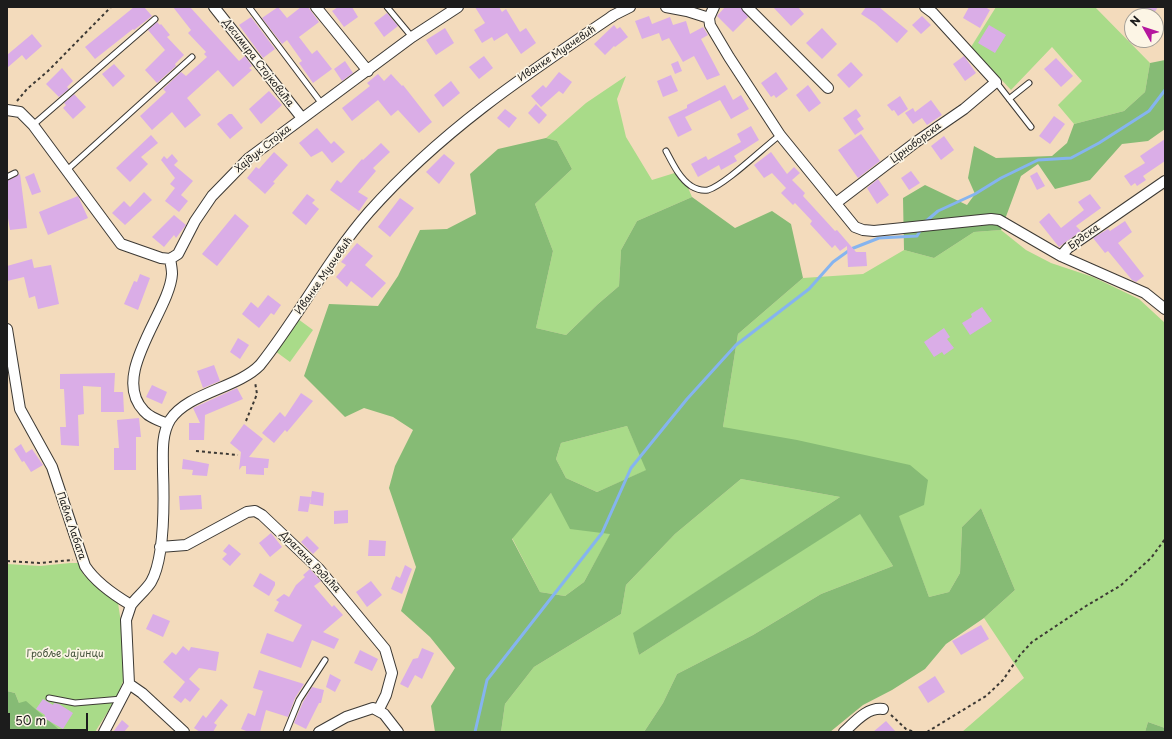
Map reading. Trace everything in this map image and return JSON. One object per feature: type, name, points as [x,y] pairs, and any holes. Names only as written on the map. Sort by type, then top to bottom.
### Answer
[{"type":"street","name":"Десимира Стојковића","points":[[214,7],[302,118]]},
{"type":"street","points":[[316,7],[368,71]]},
{"type":"street","name":"Хајдук Стојка","points":[[170,259],[178,254],[195,221],[212,196],[249,158],[412,37],[458,7]]},
{"type":"street","name":"Иванке Муачевић","points":[[131,605],[153,578],[156,570],[160,547],[164,501],[163,446],[168,424],[176,413],[187,405],[251,374],[260,366],[337,255],[368,214],[422,158],[483,106],[515,82],[614,15],[630,7]]},
{"type":"street","points":[[666,7],[687,11],[709,18]]},
{"type":"street","points":[[714,7],[709,18],[710,25],[729,57],[780,135],[850,222],[859,230],[893,230],[991,219],[1000,220],[1061,256]]},
{"type":"street","points":[[747,7],[828,88]]},
{"type":"street","points":[[925,7],[933,13],[996,82]]},
{"type":"street","name":"Црноборска","points":[[836,203],[922,138],[964,109],[996,82]]},
{"type":"street","points":[[10,110],[24,114],[33,124],[121,244],[161,258],[170,259],[172,275],[137,361],[135,387],[135,394],[144,411],[168,424]]},
{"type":"street","name":"Брдска","points":[[1165,180],[1068,248],[1061,256],[1145,293],[1165,309]]},
{"type":"street","name":"Павла Лабата","points":[[7,329],[17,400],[25,420],[52,467],[82,558],[90,574],[101,584],[131,605]]},
{"type":"street","name":"Драгана Родића","points":[[160,547],[186,545],[247,512],[255,511],[262,515],[319,569],[385,649],[392,673],[386,695],[379,709]]},
{"type":"street","points":[[104,732],[129,684],[126,620],[131,605]]},
{"type":"street","points":[[129,684],[142,693],[184,732]]},
{"type":"street","points":[[319,732],[346,717],[362,710],[373,708],[379,709],[398,732]]},
{"type":"street","points":[[844,732],[862,715],[872,709],[883,709]]},
{"type":"lane","points":[[249,7],[322,104]]},
{"type":"lane","points":[[387,7],[412,37]]},
{"type":"lane","points":[[33,124],[155,19]]},
{"type":"lane","points":[[67,170],[192,57]]},
{"type":"lane","points":[[996,82],[1031,127]]},
{"type":"lane","points":[[1010,99],[1029,83]]},
{"type":"lane","points":[[666,151],[684,181],[690,186],[702,191],[708,190],[721,182],[780,135]]},
{"type":"lane","points":[[7,177],[15,173]]},
{"type":"lane","points":[[286,732],[299,700],[325,660]]},
{"type":"lane","points":[[49,698],[75,703],[122,699]]},
{"type":"path","points":[[10,110],[26,89],[48,72],[111,7]]},
{"type":"path","points":[[246,421],[257,394],[257,385],[254,380],[257,377]]},
{"type":"path","points":[[196,450],[238,455]]},
{"type":"path","points":[[927,732],[986,696],[1003,680],[1020,655],[1032,642],[1086,606],[1120,586],[1151,558],[1165,539]]},
{"type":"path","points":[[7,561],[39,563],[67,561],[82,558]]},
{"type":"path","points":[[883,709],[889,712],[906,729],[914,732]]},
{"type":"green space","points":[[996,7],[1095,7],[1124,37],[1124,48],[1135,48],[1150,63],[1145,92],[1124,111],[1074,124],[1058,105],[1082,81],[1052,47],[1011,90],[971,47]]},
{"type":"green space","points":[[1165,60],[1165,129],[1148,141],[1122,144],[1090,180],[1055,189],[1038,164],[1021,176],[1001,230],[974,232],[934,258],[904,250],[903,198],[925,185],[967,205],[975,194],[968,178],[974,146],[996,158],[1052,156],[1067,143],[1074,124],[1124,111],[1145,92],[1150,63]]},
{"type":"green space","points":[[626,76],[617,99],[626,137],[652,180],[681,171],[692,197],[637,221],[621,250],[619,286],[566,335],[536,328],[553,251],[535,204],[572,169],[557,141],[546,138],[586,103]]},
{"type":"green space","points":[[546,138],[557,141],[572,169],[535,204],[553,251],[536,328],[566,335],[619,286],[621,250],[637,221],[692,197],[735,228],[772,211],[791,224],[803,278],[738,334],[723,427],[797,440],[910,465],[928,480],[924,505],[899,516],[929,597],[949,592],[960,573],[962,527],[981,508],[1015,590],[984,618],[946,644],[925,669],[892,690],[863,705],[830,732],[644,732],[663,703],[677,674],[753,635],[821,594],[893,566],[860,514],[639,655],[633,633],[840,497],[741,479],[675,534],[626,585],[621,614],[534,667],[505,704],[501,732],[435,732],[431,706],[455,668],[430,637],[401,611],[416,567],[389,488],[395,466],[413,430],[393,417],[364,408],[345,417],[304,376],[329,304],[378,306],[398,276],[420,230],[447,229],[476,214],[470,174],[498,149]],"holes":[[[627,426],[646,470],[597,492],[566,478],[556,459],[561,443]],[[551,493],[570,529],[610,534],[584,582],[565,596],[540,592],[512,539]]]},
{"type":"green space","points":[[1001,230],[1026,250],[1051,263],[1093,277],[1139,299],[1165,323],[1165,728],[1148,722],[1145,732],[962,732],[1024,678],[984,618],[1015,590],[981,508],[962,527],[960,573],[949,592],[929,597],[898,515],[723,427],[738,334],[803,278],[863,274],[904,250],[934,258],[974,232]]},
{"type":"green space","points":[[298,319],[313,330],[290,362],[275,351]]},
{"type":"green space","points":[[627,426],[647,470],[597,492],[566,478],[556,459],[561,443]]},
{"type":"green space","points":[[741,479],[840,497],[634,633],[639,655],[860,513],[893,566],[821,594],[753,635],[677,674],[663,703],[644,732],[501,732],[505,704],[534,667],[621,614],[626,585],[675,534]]},
{"type":"green space","points":[[551,493],[611,533],[584,582],[565,596],[540,592],[512,538]]},
{"type":"green space","name":"Гробље Јајинци","points":[[81,563],[83,574],[118,603],[122,629],[124,679],[116,699],[95,732],[62,732],[19,703],[15,693],[7,691],[7,564],[40,566]]},
{"type":"green space","points":[[7,691],[15,693],[19,703],[26,701],[62,732],[7,732]]},
{"type":"green space","points":[[1148,722],[1165,728],[1165,732],[1145,732]]},
{"type":"building","points":[[134,7],[144,7],[152,16],[95,59],[85,47]]},
{"type":"building","points":[[173,7],[190,7],[239,61],[245,56],[252,66],[249,68],[252,70],[233,87],[218,70],[187,98],[201,115],[185,128],[172,112],[152,130],[140,116],[166,92],[163,89],[181,72],[186,76],[207,57],[204,54],[206,52],[188,33],[191,30]]},
{"type":"building","points":[[278,7],[287,18],[301,7],[308,7],[319,22],[299,37],[312,54],[317,50],[332,69],[313,83],[299,63],[302,61],[287,40],[282,44],[262,18]]},
{"type":"building","points":[[338,7],[352,7],[358,17],[344,27],[332,11]]},
{"type":"building","points":[[475,7],[499,7],[502,12],[506,9],[520,32],[526,28],[536,43],[521,54],[507,33],[494,41],[492,37],[482,43],[474,30],[485,23]]},
{"type":"building","points":[[725,7],[741,7],[748,17],[733,32],[717,16]]},
{"type":"building","points":[[773,7],[798,7],[804,14],[791,26]]},
{"type":"building","points":[[866,7],[879,7],[908,31],[897,43],[875,23],[861,14]]},
{"type":"building","points":[[969,7],[985,7],[990,10],[980,28],[963,18]]},
{"type":"building","points":[[1141,7],[1158,7],[1157,8],[1140,8]]},
{"type":"building","points":[[387,13],[398,26],[384,37],[374,23]]},
{"type":"building","points":[[649,16],[652,24],[670,17],[673,25],[686,21],[690,34],[703,27],[708,35],[701,39],[720,75],[707,80],[694,56],[683,62],[669,38],[662,41],[659,33],[642,39],[635,21]]},
{"type":"building","points":[[922,16],[931,25],[921,34],[912,25]]},
{"type":"building","points":[[251,17],[275,49],[263,58],[239,25]]},
{"type":"building","points":[[157,22],[160,25],[161,24],[170,35],[167,37],[184,55],[175,64],[176,66],[157,83],[145,70],[165,50],[148,30]]},
{"type":"building","points":[[614,25],[617,29],[620,27],[628,37],[615,47],[614,46],[605,55],[594,44]]},
{"type":"building","points":[[989,25],[1006,35],[995,53],[978,43]]},
{"type":"building","points":[[445,28],[454,43],[436,55],[426,40]]},
{"type":"building","points":[[822,28],[837,44],[822,59],[806,43]]},
{"type":"building","points":[[32,34],[42,46],[26,60],[22,55],[7,68],[7,55]]},
{"type":"building","points":[[484,56],[493,68],[479,79],[469,67]]},
{"type":"building","points":[[964,56],[976,73],[965,81],[953,64]]},
{"type":"building","points":[[1056,58],[1073,76],[1061,87],[1044,69]]},
{"type":"building","points":[[345,61],[353,73],[342,81],[334,69]]},
{"type":"building","points":[[678,61],[682,71],[675,74],[671,64]]},
{"type":"building","points":[[851,62],[863,75],[849,88],[837,75]]},
{"type":"building","points":[[114,64],[125,76],[113,87],[102,74]]},
{"type":"building","points":[[62,68],[73,81],[67,87],[69,89],[59,97],[46,84]]},
{"type":"building","points":[[559,72],[572,82],[563,94],[559,91],[541,107],[531,96],[543,85],[546,88]]},
{"type":"building","points":[[776,72],[788,89],[776,98],[774,95],[771,97],[761,83]]},
{"type":"building","points":[[378,74],[384,81],[391,74],[402,86],[403,85],[432,122],[419,133],[398,110],[391,116],[378,100],[352,121],[342,108],[370,86],[367,83]]},
{"type":"building","points":[[671,75],[678,91],[663,97],[657,81]]},
{"type":"building","points":[[451,81],[460,93],[443,107],[434,95]]},
{"type":"building","points":[[725,85],[733,100],[741,95],[749,109],[731,119],[720,100],[685,117],[692,130],[678,137],[668,117],[687,108],[687,105]]},
{"type":"building","points":[[808,85],[821,103],[809,112],[796,95]]},
{"type":"building","points":[[269,91],[282,105],[261,124],[249,109]]},
{"type":"building","points":[[74,94],[86,107],[73,119],[63,108],[66,105],[64,103]]},
{"type":"building","points":[[900,96],[908,109],[898,116],[894,110],[892,111],[887,105]]},
{"type":"building","points":[[931,100],[942,115],[927,125],[922,118],[913,124],[905,113],[913,108],[915,112]]},
{"type":"building","points":[[536,104],[547,115],[539,124],[528,113]]},
{"type":"building","points":[[505,109],[517,118],[509,128],[497,118]]},
{"type":"building","points":[[856,109],[861,116],[857,119],[864,129],[855,135],[843,118]]},
{"type":"building","points":[[229,114],[232,114],[243,128],[230,139],[217,124]]},
{"type":"building","points":[[1054,116],[1065,124],[1050,144],[1039,136]]},
{"type":"building","points":[[751,126],[759,140],[734,156],[737,161],[721,170],[719,165],[698,177],[691,164],[706,156],[708,160],[741,142],[737,134]]},
{"type":"building","points":[[317,128],[331,144],[334,141],[345,152],[332,163],[322,151],[311,157],[299,143]]},
{"type":"building","points":[[861,134],[880,161],[858,178],[838,150]]},
{"type":"building","points":[[151,135],[158,143],[141,157],[148,164],[130,182],[116,168]]},
{"type":"building","points":[[944,136],[954,150],[941,160],[931,146]]},
{"type":"building","points":[[1165,139],[1165,161],[1143,176],[1146,180],[1137,186],[1135,183],[1131,186],[1124,176],[1145,163],[1140,156]]},
{"type":"building","points":[[381,143],[390,152],[373,168],[376,171],[358,192],[368,198],[359,211],[330,190],[337,180],[341,183],[362,159],[363,160]]},
{"type":"building","points":[[274,152],[288,165],[265,194],[247,178],[256,167],[259,169]]},
{"type":"building","points":[[771,152],[787,174],[794,167],[800,173],[792,180],[805,193],[803,196],[835,231],[837,230],[856,252],[866,252],[867,266],[848,267],[847,246],[840,251],[835,245],[832,248],[810,224],[812,221],[795,203],[793,205],[781,193],[786,188],[772,173],[764,178],[754,165]]},
{"type":"building","points":[[172,154],[178,161],[174,165],[193,181],[181,195],[188,201],[179,212],[165,201],[175,188],[170,184],[175,178],[161,160],[164,156],[167,159]]},
{"type":"building","points":[[444,154],[455,163],[439,184],[426,172]]},
{"type":"building","points":[[911,171],[920,183],[909,190],[901,178]]},
{"type":"building","points":[[1037,172],[1045,186],[1037,190],[1030,176]]},
{"type":"building","points":[[34,173],[41,192],[32,195],[25,177]]},
{"type":"building","points":[[20,174],[27,228],[10,230],[7,212],[7,181]]},
{"type":"building","points":[[878,179],[889,195],[877,204],[867,188]]},
{"type":"building","points":[[144,192],[152,200],[125,225],[112,213],[124,201],[130,207]]},
{"type":"building","points":[[307,194],[315,200],[312,203],[319,209],[306,225],[292,213]]},
{"type":"building","points":[[1090,194],[1101,208],[1076,226],[1081,231],[1059,247],[1039,222],[1049,213],[1061,228],[1084,210],[1078,202]]},
{"type":"building","points":[[78,196],[88,218],[48,235],[39,212]]},
{"type":"building","points":[[400,198],[414,208],[390,237],[378,227]]},
{"type":"building","points":[[235,214],[249,226],[217,266],[202,254]]},
{"type":"building","points":[[174,215],[186,225],[176,238],[174,235],[164,247],[152,237]]},
{"type":"building","points":[[1125,221],[1132,232],[1118,243],[1144,276],[1136,282],[1132,280],[1108,251],[1105,253],[1093,238],[1108,229],[1110,231]]},
{"type":"building","points":[[357,243],[373,256],[365,265],[386,283],[372,298],[351,281],[347,287],[336,277],[346,265],[341,262]]},
{"type":"building","points":[[32,259],[34,268],[51,265],[59,304],[38,309],[35,296],[29,298],[24,277],[7,281],[7,266]]},
{"type":"building","points":[[140,274],[150,278],[138,310],[124,304],[134,281],[137,282]]},
{"type":"building","points":[[268,295],[281,305],[274,315],[271,313],[259,328],[242,314],[251,302],[258,308]]},
{"type":"building","points":[[982,307],[992,321],[970,335],[962,323],[972,317],[971,314]]},
{"type":"building","points":[[944,328],[950,337],[947,339],[954,348],[944,355],[942,352],[934,357],[924,342]]},
{"type":"building","points":[[238,338],[249,345],[240,359],[230,352]]},
{"type":"building","points":[[214,365],[220,381],[203,388],[197,371]]},
{"type":"building","points":[[115,373],[114,392],[123,392],[124,412],[101,412],[101,387],[83,386],[84,414],[78,415],[79,446],[61,445],[60,427],[66,427],[64,389],[60,389],[60,374]]},
{"type":"building","points":[[152,385],[167,392],[162,404],[146,397]]},
{"type":"building","points":[[237,388],[243,399],[205,415],[204,440],[189,440],[189,423],[200,423],[193,408]]},
{"type":"building","points":[[301,393],[313,401],[287,432],[285,430],[274,443],[262,433],[280,412],[285,417]]},
{"type":"building","points":[[139,418],[141,437],[136,437],[136,470],[114,470],[114,448],[119,448],[117,420]]},
{"type":"building","points":[[244,424],[263,439],[249,457],[269,459],[268,468],[264,468],[264,475],[246,474],[246,466],[242,466],[239,470],[241,452],[230,443]]},
{"type":"building","points":[[21,444],[26,453],[32,449],[43,465],[31,472],[24,461],[22,462],[14,449]]},
{"type":"building","points":[[183,459],[209,464],[207,476],[192,475],[193,470],[182,469]]},
{"type":"building","points":[[312,491],[324,493],[323,506],[310,504]]},
{"type":"building","points":[[201,495],[202,509],[180,510],[179,496]]},
{"type":"building","points":[[300,496],[311,497],[308,512],[298,511]]},
{"type":"building","points":[[348,510],[348,523],[334,524],[334,511]]},
{"type":"building","points":[[271,533],[282,547],[270,557],[259,543]]},
{"type":"building","points":[[307,536],[319,548],[313,554],[301,542]]},
{"type":"building","points":[[369,540],[386,541],[385,556],[368,556]]},
{"type":"building","points":[[229,544],[241,554],[230,566],[222,559],[227,554],[223,551]]},
{"type":"building","points":[[405,565],[412,569],[402,594],[391,589],[396,576],[400,578]]},
{"type":"building","points":[[310,569],[321,581],[314,586],[332,607],[334,605],[343,615],[323,632],[339,639],[334,649],[312,640],[301,668],[260,653],[267,633],[293,642],[302,625],[274,611],[279,602],[276,600],[284,594],[289,597],[296,585],[305,577],[303,575]]},
{"type":"building","points":[[260,573],[275,582],[269,596],[253,586]]},
{"type":"building","points":[[371,581],[382,595],[367,607],[356,592]]},
{"type":"building","points":[[153,614],[170,621],[163,637],[146,629]]},
{"type":"building","points":[[981,625],[989,639],[961,655],[952,641]]},
{"type":"building","points":[[183,646],[189,651],[191,647],[219,652],[216,671],[199,668],[189,679],[200,689],[190,702],[185,698],[181,703],[173,697],[185,682],[163,662],[172,652],[176,655]]},
{"type":"building","points":[[422,648],[434,653],[422,679],[415,675],[408,688],[400,684],[413,659],[418,658]]},
{"type":"building","points":[[360,650],[378,659],[372,671],[354,663]]},
{"type":"building","points":[[259,670],[304,684],[295,698],[288,717],[266,710],[260,732],[249,732],[241,729],[248,713],[255,716],[263,691],[253,688]]},
{"type":"building","points":[[330,674],[341,680],[335,692],[326,687]]},
{"type":"building","points":[[935,676],[945,692],[928,703],[918,687]]},
{"type":"building","points":[[312,687],[324,690],[321,703],[319,703],[306,729],[294,723],[303,702]]},
{"type":"building","points":[[43,699],[53,705],[54,703],[59,704],[73,713],[63,729],[44,718],[45,715],[36,709]]},
{"type":"building","points":[[221,699],[228,705],[214,723],[217,725],[213,732],[200,732],[194,728],[203,715],[206,718]]},
{"type":"building","points":[[122,720],[129,726],[124,732],[113,732]]},
{"type":"building","points":[[886,721],[896,732],[873,732]]},
{"type":"waterway","points":[[925,222],[938,211],[975,194],[1001,178],[1038,160],[1071,158],[1099,143],[1149,111],[1165,90]]},
{"type":"waterway","points":[[475,732],[487,680],[602,533],[631,468],[687,399],[736,345],[809,289],[833,262],[851,249],[879,238],[917,236],[920,231]]}]
